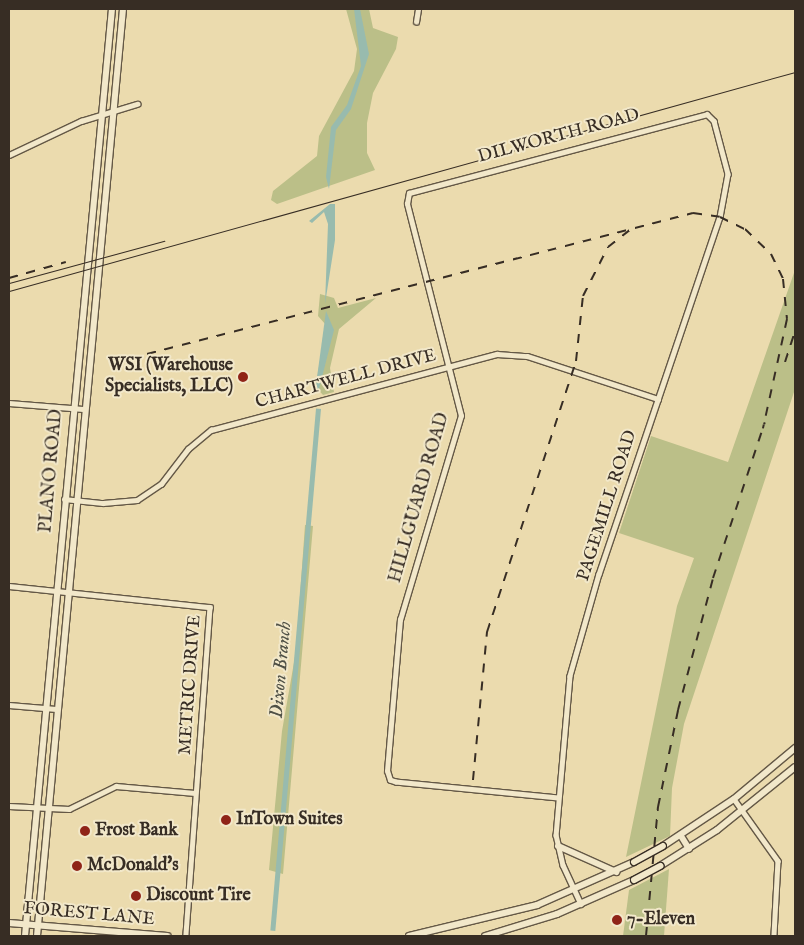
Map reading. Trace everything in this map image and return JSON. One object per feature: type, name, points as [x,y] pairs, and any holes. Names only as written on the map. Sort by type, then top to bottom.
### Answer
[{"type":"main road","name":"PLANO ROAD","points":[[25,936],[72,408],[112,9]]},
{"type":"main road","name":"PLANO ROAD","points":[[37,936],[66,592],[123,9]]},
{"type":"main road","points":[[409,936],[450,929],[574,892],[616,872],[681,836],[734,799],[795,748]]},
{"type":"main road","points":[[485,936],[581,904],[660,866],[689,849],[743,810],[795,767]]},
{"type":"main road","points":[[681,836],[689,849]]},
{"type":"main road","points":[[558,846],[616,872]]},
{"type":"main road","name":"FOREST LANE","points":[[9,923],[167,936]]},
{"type":"main road","points":[[441,936],[450,929]]},
{"type":"street","points":[[416,22],[418,9]]},
{"type":"street","points":[[9,155],[102,115],[136,104]]},
{"type":"street","name":"DILWORTH ROAD","points":[[409,193],[700,113],[714,121]]},
{"type":"street","name":"PAGEMILL ROAD","points":[[581,904],[574,892],[558,846],[558,798],[573,661],[728,185],[714,121]]},
{"type":"street","name":"HILLGUARD ROAD","points":[[409,193],[406,204],[462,416],[400,620],[387,771],[390,780],[396,782],[558,798]]},
{"type":"street","name":"CHARTWELL DRIVE","points":[[64,499],[137,500],[161,484],[188,449],[211,430],[497,354],[527,356],[658,399]]},
{"type":"street","points":[[9,403],[83,409]]},
{"type":"street","name":"METRIC DRIVE","points":[[9,586],[210,607],[186,936]]},
{"type":"street","points":[[9,705],[56,710]]},
{"type":"street","points":[[9,806],[49,810],[77,806],[116,786],[195,793]]},
{"type":"street","points":[[734,799],[778,861],[774,936]]},
{"type":"green space","points":[[346,9],[369,9],[373,28],[398,37],[396,49],[373,93],[367,123],[367,153],[375,170],[277,204],[271,200],[273,191],[317,156],[319,136],[354,71],[357,49]]},
{"type":"green space","points":[[795,270],[795,389],[684,724],[672,788],[670,836],[626,857],[677,606],[694,558],[619,533],[651,436],[728,462]]},
{"type":"green space","points":[[320,294],[334,298],[338,308],[376,298],[339,329],[330,368],[334,392],[323,395],[312,383],[317,379],[326,325],[318,316]]},
{"type":"green space","points":[[305,525],[313,526],[283,874],[269,870],[282,731],[296,651]]},
{"type":"green space","points":[[669,869],[664,936],[623,936],[629,890]]},
{"type":"shaded area","points":[[354,9],[360,9],[369,54],[351,109],[336,130],[329,189],[326,177],[331,127],[347,105],[361,66]]},
{"type":"shaded area","points":[[330,204],[335,204],[335,240],[325,304],[328,224],[324,212],[312,223],[309,221]]},
{"type":"shaded area","points":[[326,311],[334,330],[318,393],[315,392]]},
{"type":"shaded area","points":[[316,409],[321,409],[275,931],[270,931]]},
{"type":"tram line","points":[[9,291],[795,72]]},
{"type":"tram line","points":[[9,283],[164,241]]},
{"type":"railway","points":[[112,363],[693,213],[720,217],[745,229],[771,254],[783,279],[787,319],[763,428]]},
{"type":"railway","points":[[473,780],[487,632],[576,361],[583,296],[608,247],[631,229]]},
{"type":"railway","points":[[9,278],[66,262]]},
{"type":"railway","points":[[785,362],[795,331]]},
{"type":"railway","points":[[646,936],[658,807],[678,710],[713,578],[765,422]]},
{"type":"place","name":"WSI (Warehouse Specialists, LLC)","points":[[243,377]]},
{"type":"place","name":"InTown Suites","points":[[226,820]]},
{"type":"place","name":"Frost Bank","points":[[85,831]]},
{"type":"place","name":"McDonald's","points":[[77,866]]},
{"type":"place","name":"Discount Tire","points":[[136,896]]},
{"type":"place","name":"7-Eleven","points":[[617,920]]},
{"type":"water label","name":"Dixon Branch","points":[[282,670]]}]
